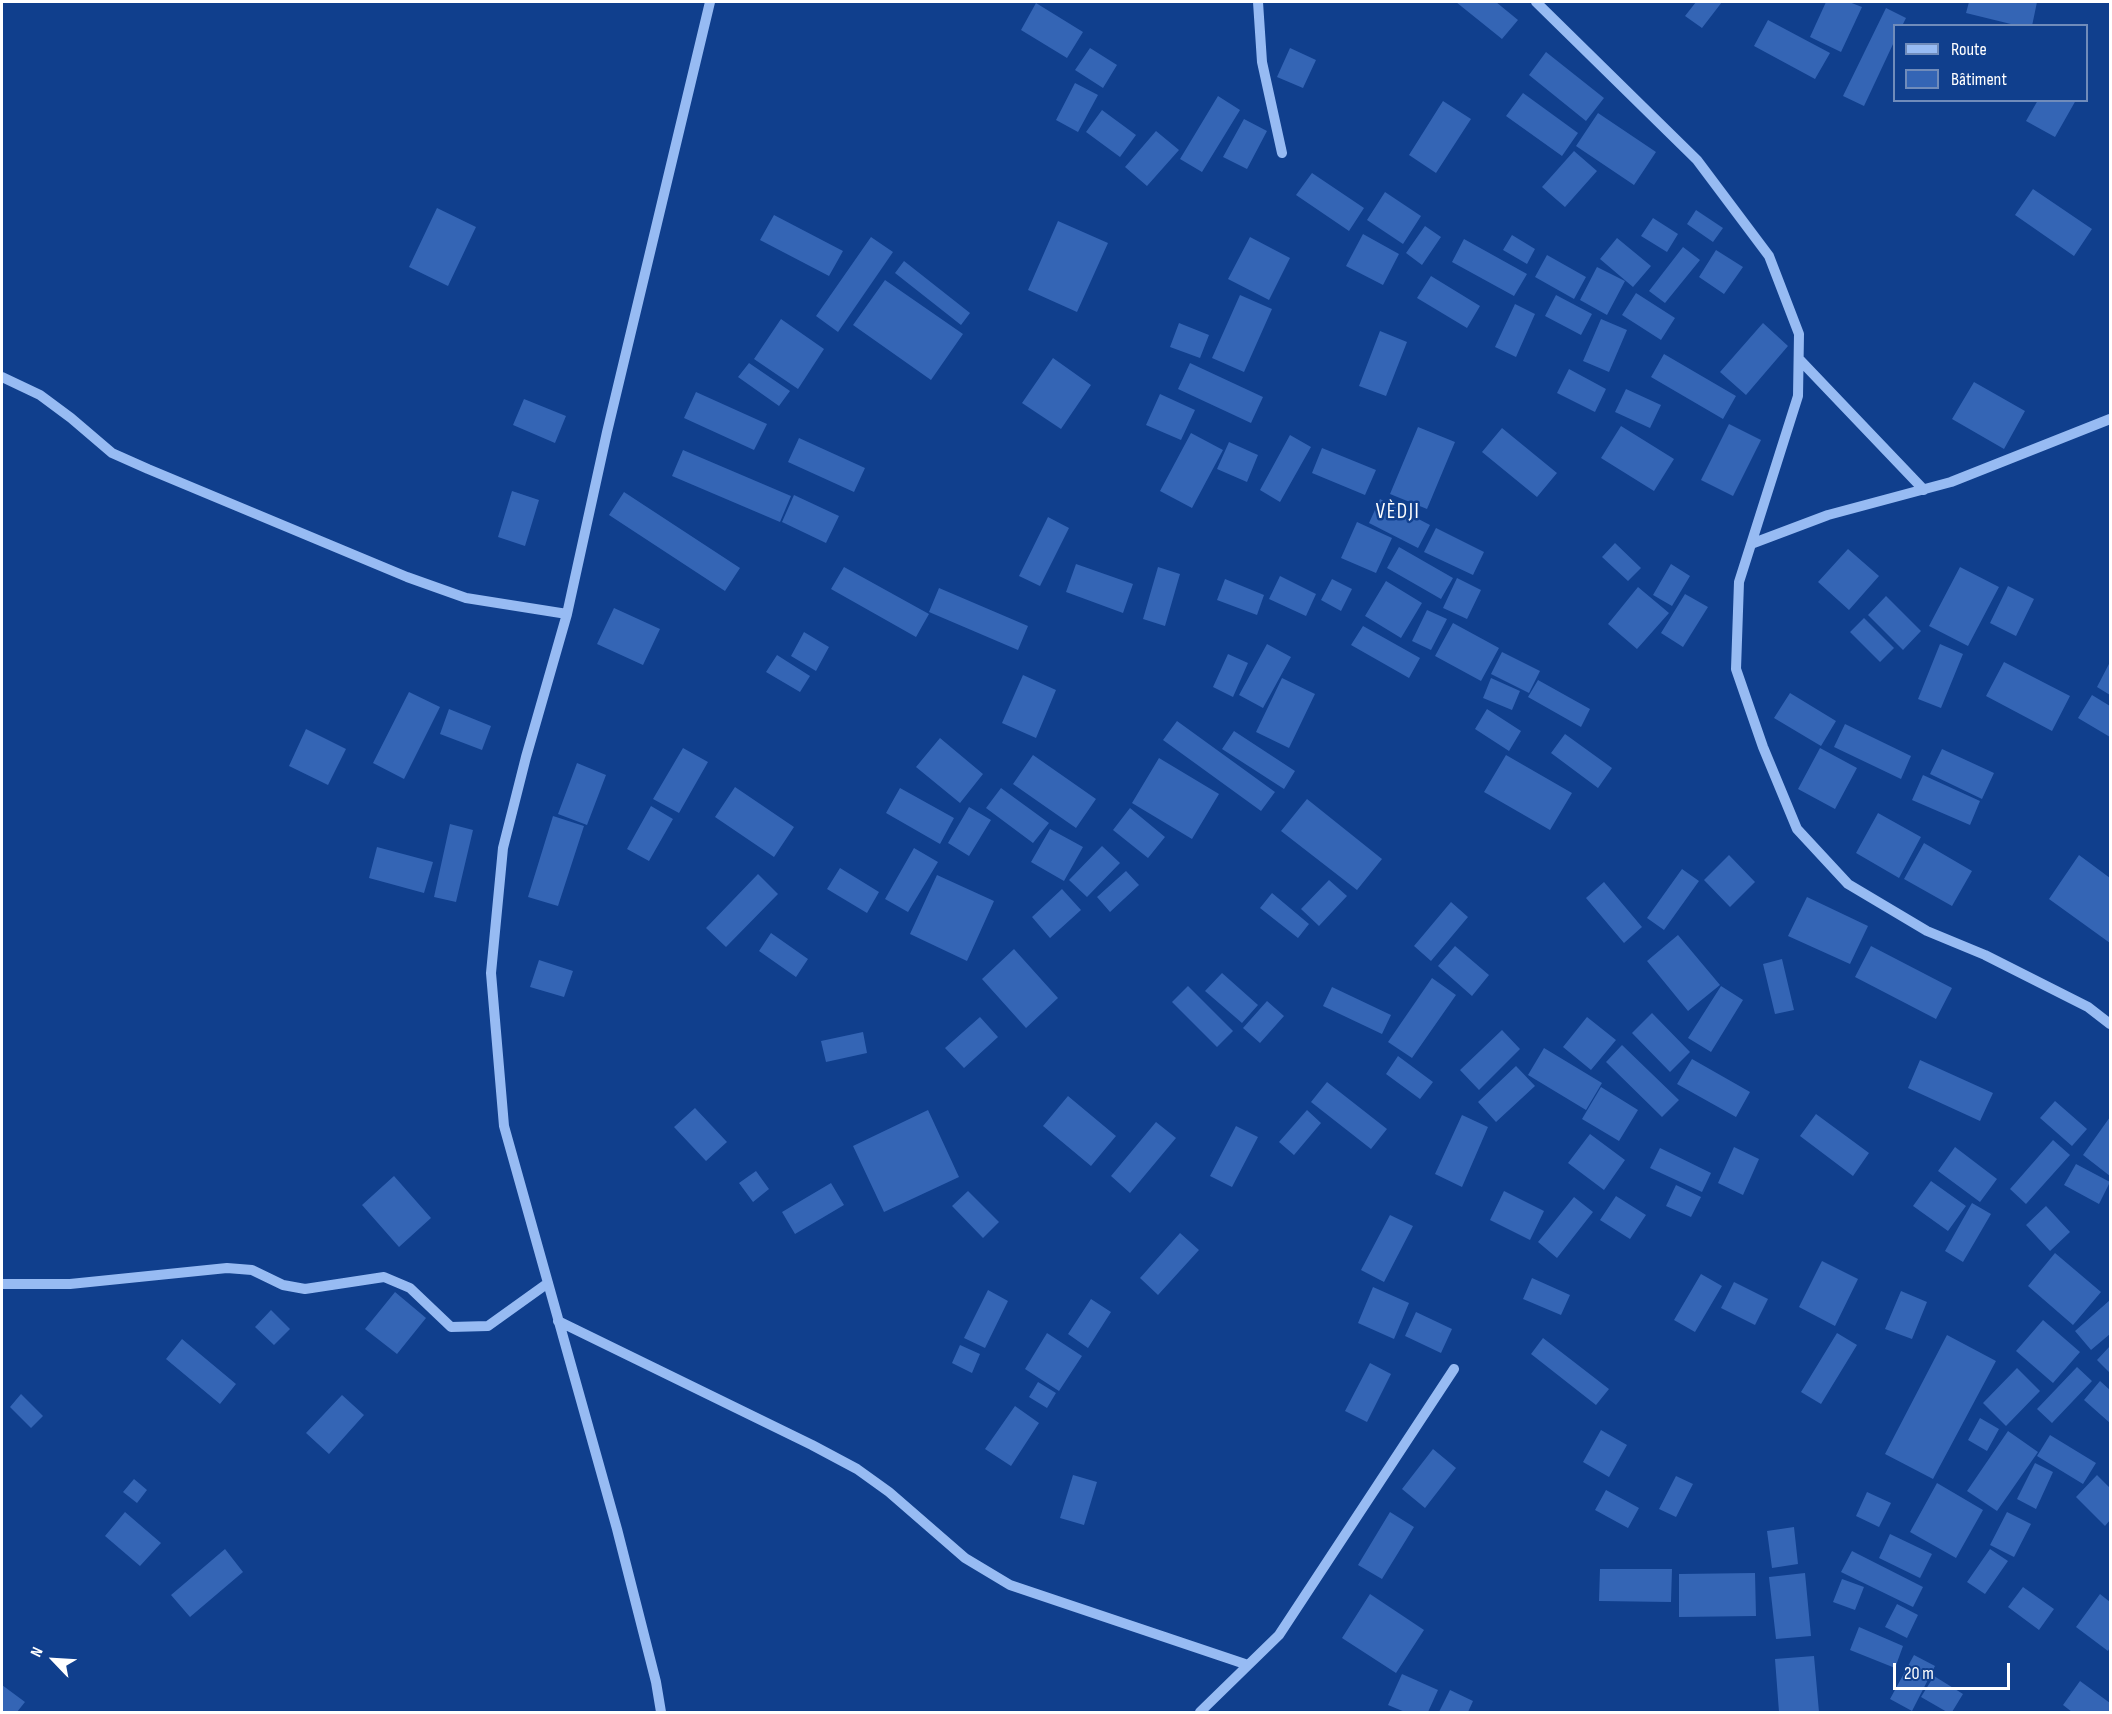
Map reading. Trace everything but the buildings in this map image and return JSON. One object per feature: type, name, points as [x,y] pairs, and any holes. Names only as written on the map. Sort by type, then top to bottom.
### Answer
[{"type":"street","points":[[661,1713],[656,1682],[619,1540],[504,1126],[491,973],[503,848],[526,757],[567,614],[710,2]]},
{"type":"street","points":[[1258,2],[1262,62],[1282,153]]},
{"type":"street","points":[[1536,2],[1696,160],[1769,256],[1799,334],[1798,396],[1739,582],[1737,669],[1763,747],[1797,830],[1848,884],[1927,931],[1985,955],[2088,1007],[2110,1024]]},
{"type":"street","points":[[1798,359],[1924,490]]},
{"type":"street","points":[[2,377],[40,395],[112,453],[148,469],[407,577],[466,598],[567,614]]},
{"type":"street","points":[[1751,544],[1828,515],[1951,482],[2110,420]]},
{"type":"street","points":[[2,1284],[70,1284],[227,1268],[252,1270],[283,1285],[304,1289],[384,1277],[410,1288],[451,1327],[488,1326],[548,1283]]},
{"type":"street","points":[[558,1321],[857,1469],[889,1492],[965,1558],[1010,1585],[1248,1665]]},
{"type":"street","points":[[1200,1713],[1279,1635],[1454,1369]]},
{"type":"district","name":"VÈDJI","points":[[1398,513]]}]
